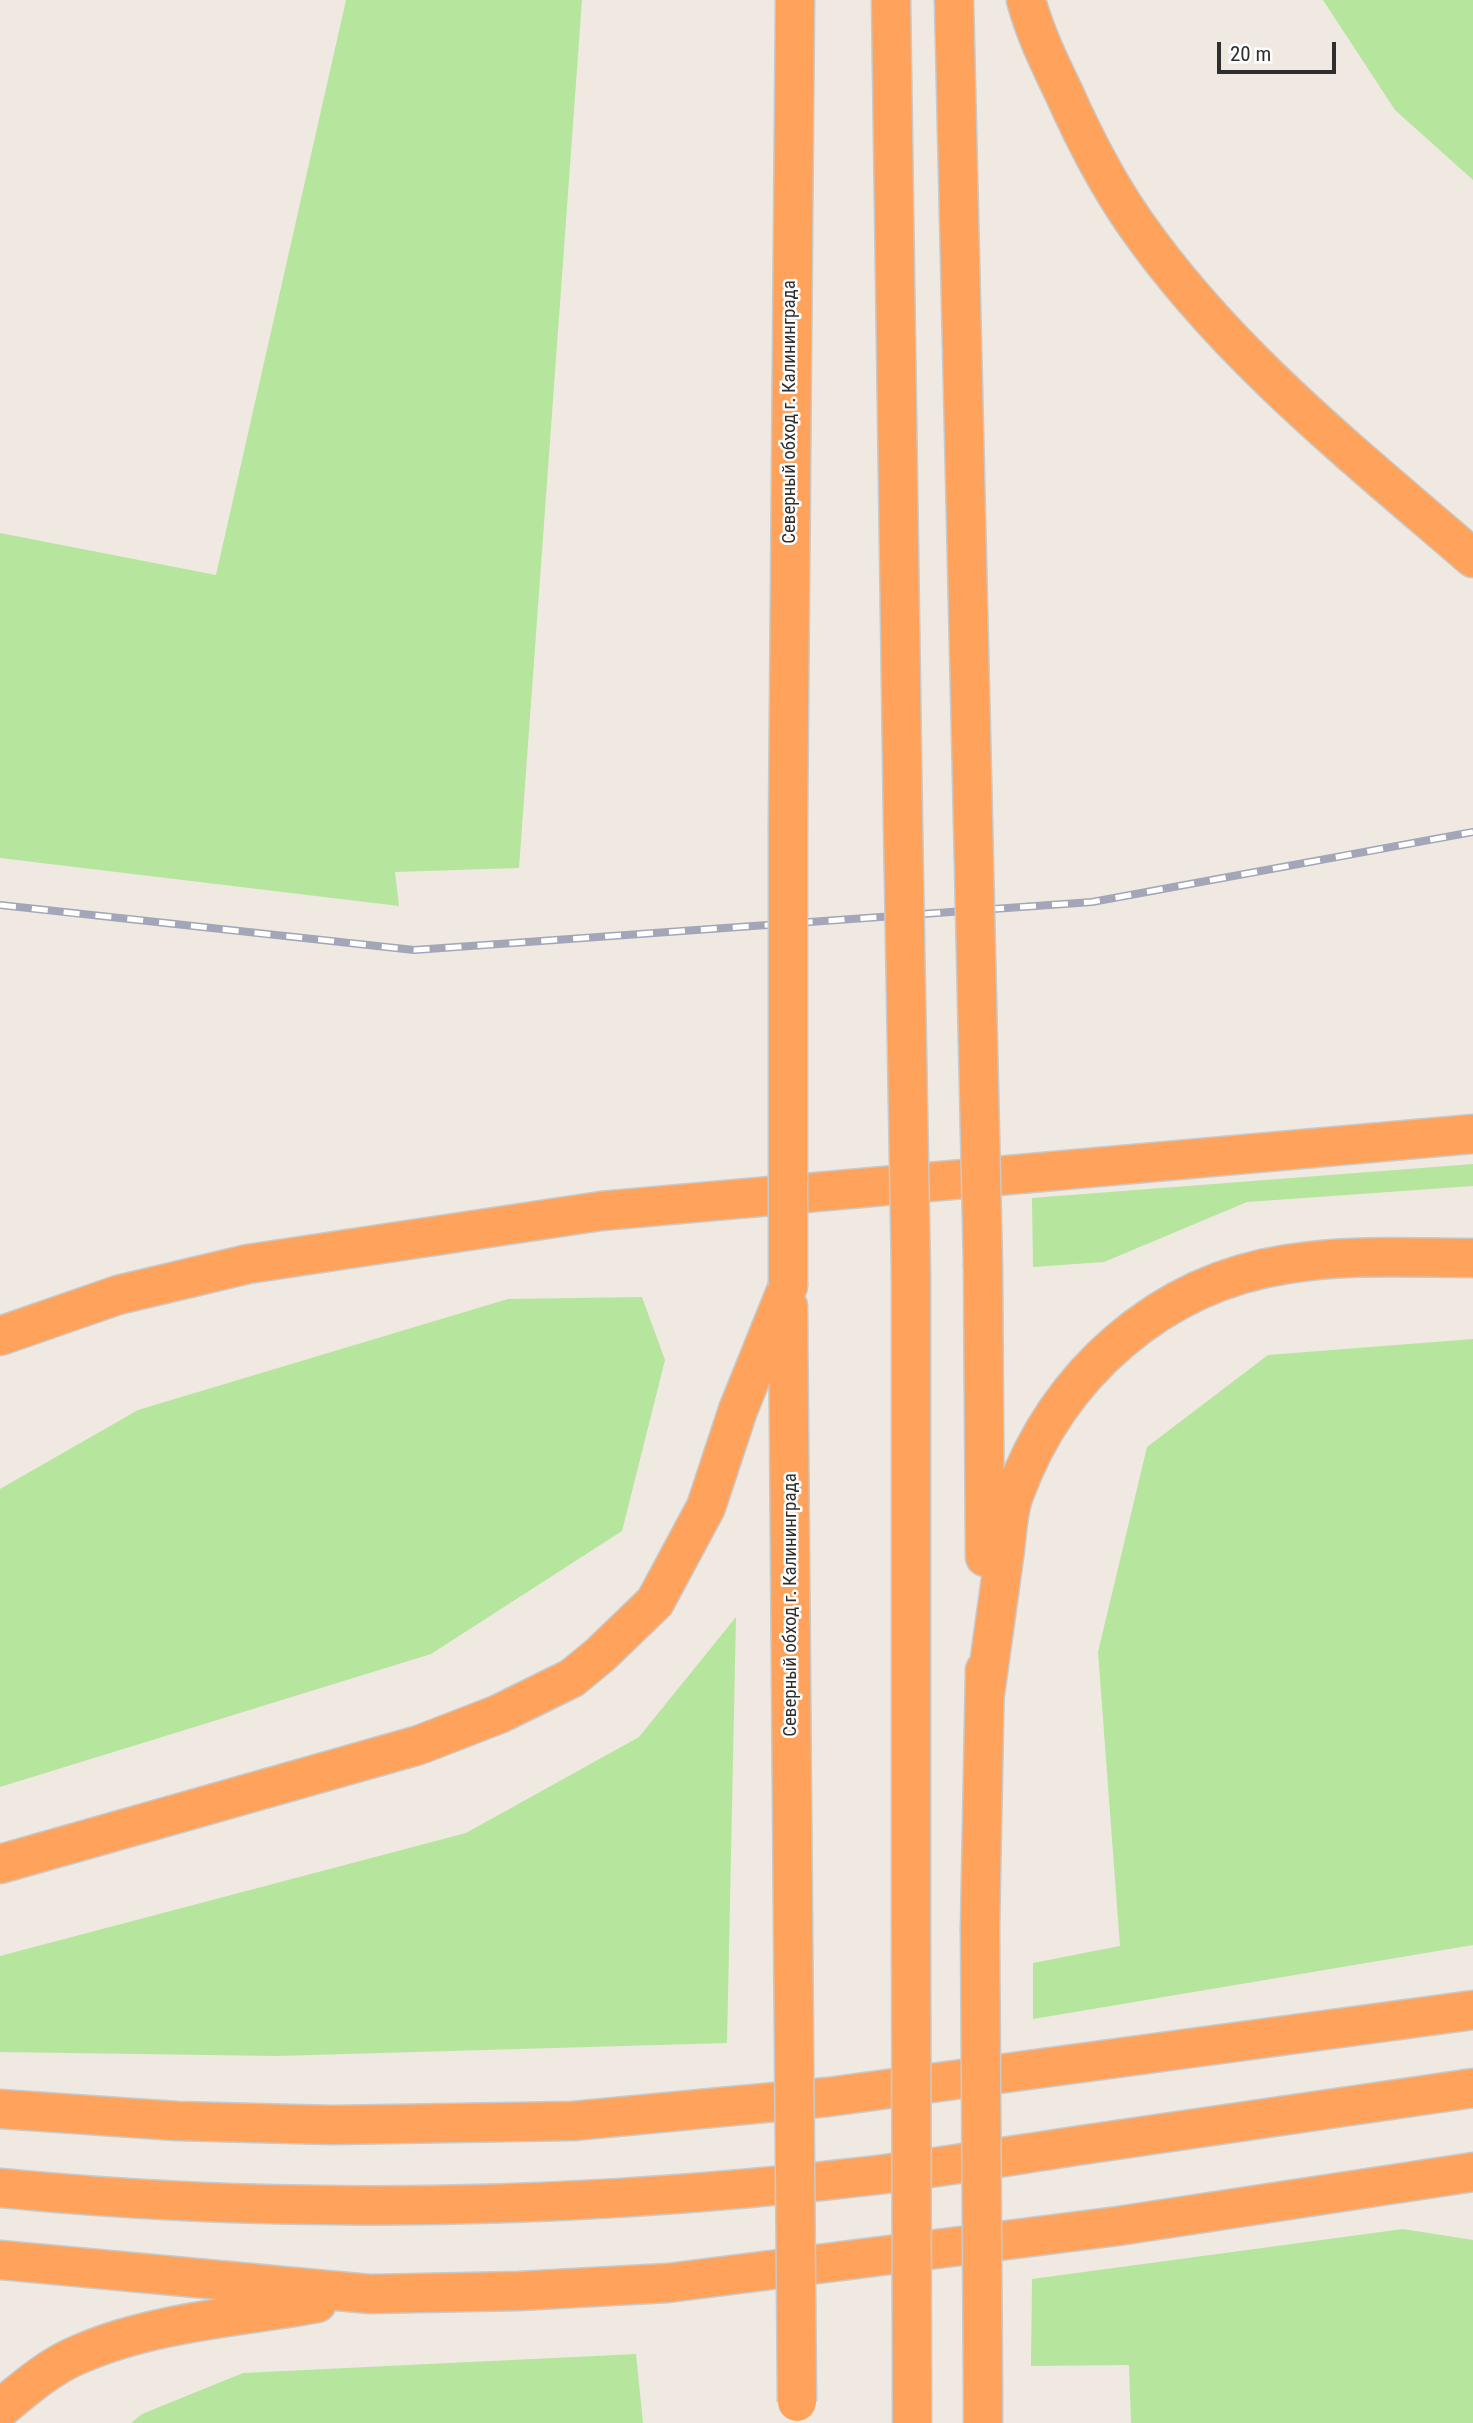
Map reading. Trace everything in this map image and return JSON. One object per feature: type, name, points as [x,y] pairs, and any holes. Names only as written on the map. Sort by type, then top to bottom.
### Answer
[{"type":"highway","name":"Северный обход г. Калининграда","points":[[795,0],[788,823],[788,1286],[797,2413]]},
{"type":"highway","points":[[891,0],[911,1276],[912,2410]]},
{"type":"highway","points":[[954,0],[983,1267],[985,1694],[980,1927],[983,2409]]},
{"type":"highway","points":[[1026,0],[1033,27],[1082,132],[1135,222],[1190,293],[1262,370],[1331,436],[1473,558]]},
{"type":"highway","points":[[0,1336],[118,1295],[248,1265],[601,1211],[1473,1134]]},
{"type":"highway","points":[[985,1694],[1013,1496],[1049,1420],[1094,1363],[1134,1327],[1178,1299],[1232,1278],[1286,1264],[1350,1257],[1473,1258]]},
{"type":"highway","points":[[0,1864],[419,1745],[499,1714],[572,1678],[646,1611],[661,1590],[706,1507],[738,1410],[788,1286]]},
{"type":"highway","points":[[0,2109],[177,2121],[306,2124],[573,2121],[828,2097],[1473,2010]]},
{"type":"highway","points":[[0,2188],[90,2196],[269,2204],[417,2204],[626,2195],[878,2175],[1473,2088]]},
{"type":"highway","points":[[0,2260],[370,2294],[519,2291],[668,2283],[1118,2226],[1473,2172]]},
{"type":"highway","points":[[1401,2183],[1473,2183]]},
{"type":"highway","points":[[0,2409],[31,2383],[79,2354],[154,2331],[370,2294]]},
{"type":"green space","points":[[346,0],[582,0],[519,868],[395,872],[399,906],[0,858],[0,533],[216,575]]},
{"type":"green space","points":[[1323,0],[1473,0],[1473,180],[1395,110]]},
{"type":"green space","points":[[1473,1164],[1473,1186],[1247,1202],[1104,1262],[1033,1267],[1032,1198]]},
{"type":"green space","points":[[642,1297],[665,1360],[622,1531],[431,1654],[0,1787],[0,1489],[138,1410],[508,1299]]},
{"type":"green space","points":[[1473,1339],[1473,1945],[1033,2019],[1033,1963],[1120,1946],[1098,1652],[1147,1447],[1268,1355]]},
{"type":"green space","points":[[736,1617],[727,2043],[277,2056],[0,2052],[0,1956],[466,1833],[639,1737]]},
{"type":"green space","points":[[1403,2229],[1473,2240],[1473,2423],[1131,2423],[1129,2365],[1031,2366],[1032,2279]]},
{"type":"green space","points":[[636,2354],[643,2423],[131,2423],[142,2414],[243,2373]]},
{"type":"railway","points":[[0,905],[414,950],[1092,902],[1473,832]]}]
